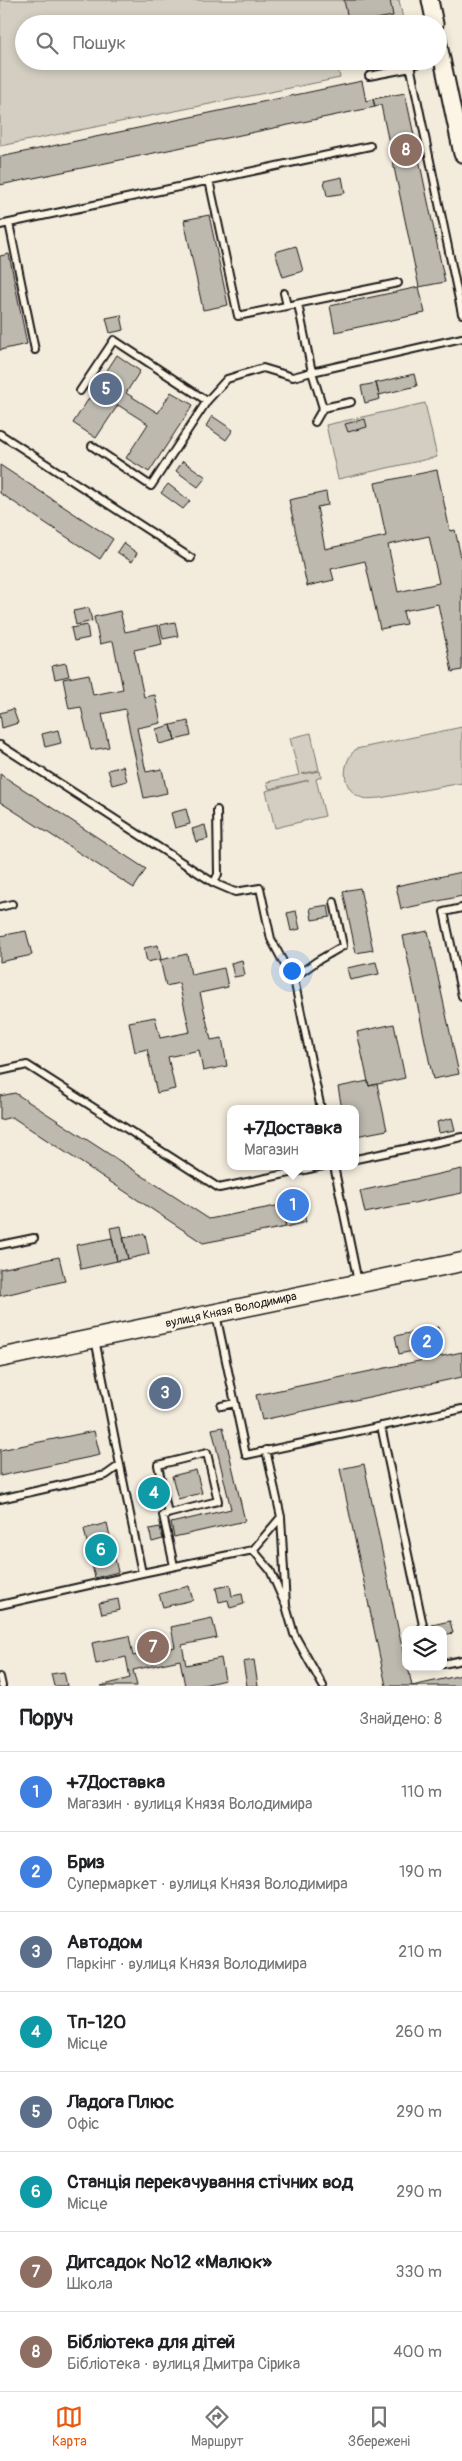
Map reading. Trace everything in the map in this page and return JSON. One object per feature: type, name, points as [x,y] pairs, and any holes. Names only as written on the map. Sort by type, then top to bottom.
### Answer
[{"type":"main road","name":"вулиця Князя Володимира","points":[[0,1358],[462,1262]]},
{"type":"street","points":[[430,0],[433,15]]},
{"type":"street","points":[[439,70],[462,154]]},
{"type":"lane","points":[[369,76],[400,70]]},
{"type":"lane","points":[[411,70],[462,314]]},
{"type":"lane","points":[[0,224],[370,146]]},
{"type":"lane","points":[[210,180],[238,316],[398,283]]},
{"type":"lane","points":[[9,223],[36,350]]},
{"type":"lane","points":[[284,293],[286,306]]},
{"type":"lane","points":[[298,304],[312,372],[324,408]]},
{"type":"lane","points":[[92,446],[151,486],[207,401],[227,379],[264,368],[293,377],[462,338]]},
{"type":"lane","points":[[80,391],[114,340],[207,401]]},
{"type":"lane","points":[[315,422],[324,408],[351,402]]},
{"type":"lane","points":[[0,434],[191,558]]},
{"type":"lane","points":[[0,744],[214,883],[235,892],[260,888],[271,939],[295,984],[320,1105]]},
{"type":"lane","points":[[214,883],[218,874],[217,810]]},
{"type":"lane","points":[[292,979],[317,960],[343,946],[334,902]]},
{"type":"lane","points":[[0,907],[12,904]]},
{"type":"lane","points":[[462,908],[444,912],[462,996]]},
{"type":"lane","points":[[0,1071],[28,1065],[219,1188],[304,1170]]},
{"type":"lane","points":[[359,1158],[462,1137]]},
{"type":"lane","points":[[335,1170],[358,1284]]},
{"type":"lane","points":[[0,1245],[34,1238]]},
{"type":"lane","points":[[216,1313],[246,1455],[462,1409]]},
{"type":"lane","points":[[95,1338],[142,1573]]},
{"type":"lane","points":[[222,1406],[235,1404]]},
{"type":"lane","points":[[381,1426],[423,1626]]},
{"type":"lane","points":[[266,1450],[281,1517],[286,1606]]},
{"type":"lane","points":[[168,1514],[158,1465],[207,1452],[218,1501],[163,1516],[174,1566]]},
{"type":"lane","points":[[0,1498],[106,1476],[120,1465]]},
{"type":"lane","points":[[0,1605],[253,1550],[281,1517]]},
{"type":"lane","points":[[253,1550],[270,1570],[286,1606],[294,1634],[323,1686]]},
{"type":"lane","points":[[447,1663],[462,1660]]},
{"type":"lane","points":[[0,1677],[2,1686]]},
{"type":"shaded area","points":[[0,0],[399,0],[402,15],[15,15],[15,70],[339,70],[340,78],[0,146]]},
{"type":"shaded area","points":[[425,403],[437,457],[338,479],[326,425]]},
{"type":"shaded area","points":[[462,727],[462,783],[370,799],[360,797],[354,793],[346,781],[345,774],[348,760],[356,749]]},
{"type":"shaded area","points":[[311,733],[319,770],[302,774],[320,771],[321,777],[316,779],[325,816],[275,828],[266,791],[309,780],[269,789],[267,782],[299,775],[290,738]]},
{"type":"building","points":[[344,0],[390,0],[393,15],[347,15]]},
{"type":"building","points":[[362,81],[366,101],[373,99],[375,107],[0,185],[0,157]]},
{"type":"building","points":[[405,93],[445,282],[419,287],[381,105],[375,107],[373,99]]},
{"type":"building","points":[[342,177],[345,193],[327,196],[324,181]]},
{"type":"building","points":[[209,215],[228,305],[203,310],[184,220]]},
{"type":"building","points":[[296,246],[303,271],[283,277],[275,252]]},
{"type":"building","points":[[9,254],[27,344],[0,350],[0,256]]},
{"type":"building","points":[[419,287],[425,313],[335,332],[330,306]]},
{"type":"building","points":[[121,315],[124,330],[110,333],[106,318]]},
{"type":"building","points":[[117,355],[140,371],[126,393],[158,413],[171,392],[193,405],[149,472],[126,458],[148,424],[118,405],[96,438],[73,423]]},
{"type":"building","points":[[414,374],[417,386],[379,395],[376,383]]},
{"type":"building","points":[[376,383],[380,399],[365,403],[361,386]]},
{"type":"building","points":[[212,416],[233,430],[226,440],[206,426]]},
{"type":"building","points":[[365,419],[367,427],[348,432],[345,424]]},
{"type":"building","points":[[183,461],[206,477],[198,487],[176,471]]},
{"type":"building","points":[[0,465],[113,539],[100,559],[0,493]]},
{"type":"building","points":[[437,470],[450,531],[455,530],[462,562],[462,670],[452,672],[438,604],[403,611],[406,624],[380,629],[365,561],[331,569],[334,580],[307,586],[289,500],[326,492],[328,505],[317,507],[325,549],[386,536],[375,483]],"holes":[[[429,536],[439,583],[398,592],[388,545]]]},
{"type":"building","points":[[168,484],[190,501],[183,509],[161,493]]},
{"type":"building","points":[[123,543],[137,553],[132,562],[117,552]]},
{"type":"building","points":[[89,608],[92,621],[76,625],[73,611]]},
{"type":"building","points":[[120,611],[125,632],[158,625],[162,644],[134,650],[144,697],[155,695],[161,723],[137,728],[146,772],[162,769],[167,793],[144,798],[125,709],[102,714],[109,747],[91,750],[81,707],[69,709],[63,679],[89,674],[93,695],[123,689],[113,641],[100,644],[94,617]]},
{"type":"building","points":[[175,622],[178,636],[163,639],[160,625]]},
{"type":"building","points":[[87,625],[89,638],[74,641],[71,628]]},
{"type":"building","points":[[66,663],[69,676],[55,679],[52,666]]},
{"type":"building","points":[[13,709],[18,723],[2,728],[0,713]]},
{"type":"building","points":[[188,721],[191,736],[175,740],[171,725]]},
{"type":"building","points":[[171,725],[175,740],[159,744],[156,729]]},
{"type":"building","points":[[58,730],[61,743],[45,747],[42,734]]},
{"type":"building","points":[[123,766],[127,781],[112,785],[108,770]]},
{"type":"building","points":[[0,774],[146,869],[134,888],[0,802]]},
{"type":"building","points":[[186,809],[190,824],[175,828],[171,813]]},
{"type":"building","points":[[205,825],[208,839],[196,842],[192,829]]},
{"type":"building","points":[[462,872],[462,896],[401,909],[396,886]]},
{"type":"building","points":[[360,888],[373,950],[356,953],[343,891]]},
{"type":"building","points":[[328,905],[330,917],[312,920],[310,908]]},
{"type":"building","points":[[296,911],[300,929],[291,931],[287,913]]},
{"type":"building","points":[[26,931],[32,955],[0,962],[0,936]]},
{"type":"building","points":[[428,931],[459,1074],[433,1079],[403,936]]},
{"type":"building","points":[[158,945],[161,959],[147,962],[144,948]]},
{"type":"building","points":[[187,954],[191,975],[224,968],[228,987],[200,993],[211,1040],[222,1038],[227,1066],[203,1071],[199,1050],[168,1057],[175,1089],[157,1093],[147,1049],[135,1052],[129,1022],[155,1017],[160,1038],[190,1032],[179,983],[166,986],[160,960]]},
{"type":"building","points":[[242,960],[245,975],[234,977],[231,963]]},
{"type":"building","points":[[376,962],[379,974],[350,980],[347,968]]},
{"type":"building","points":[[394,1024],[405,1078],[369,1086],[357,1032]]},
{"type":"building","points":[[368,1081],[369,1086],[377,1084],[387,1130],[359,1135],[359,1105],[341,1105],[338,1087]]},
{"type":"building","points":[[15,1093],[209,1219],[281,1205],[286,1227],[203,1243],[12,1117],[0,1120],[0,1096]]},
{"type":"building","points":[[452,1118],[455,1130],[439,1133],[437,1122]]},
{"type":"building","points":[[462,1169],[462,1193],[365,1213],[360,1191]]},
{"type":"building","points":[[301,1201],[306,1222],[286,1227],[281,1205]]},
{"type":"building","points":[[121,1226],[128,1259],[117,1261],[110,1228]]},
{"type":"building","points":[[145,1234],[149,1254],[128,1259],[123,1238]]},
{"type":"building","points":[[112,1238],[117,1261],[81,1269],[76,1245]]},
{"type":"building","points":[[59,1257],[65,1281],[0,1296],[0,1269]]},
{"type":"building","points":[[438,1327],[442,1345],[399,1354],[395,1336]]},
{"type":"building","points":[[462,1352],[462,1377],[262,1420],[256,1395]]},
{"type":"building","points":[[223,1427],[245,1521],[174,1537],[171,1523],[231,1509],[212,1429]]},
{"type":"building","points":[[94,1431],[100,1455],[0,1476],[0,1450]]},
{"type":"building","points":[[364,1464],[402,1648],[402,1671],[409,1671],[412,1686],[386,1686],[340,1469]]},
{"type":"building","points":[[196,1470],[202,1493],[178,1499],[172,1476]]},
{"type":"building","points":[[156,1482],[160,1502],[153,1504],[148,1484]]},
{"type":"building","points":[[107,1523],[118,1572],[95,1578],[84,1529]]},
{"type":"building","points":[[160,1527],[163,1539],[152,1542],[149,1529]]},
{"type":"building","points":[[230,1585],[232,1596],[242,1594],[244,1604],[230,1608],[228,1600],[219,1602],[216,1588]]},
{"type":"building","points":[[189,1586],[193,1600],[163,1607],[159,1594]]},
{"type":"building","points":[[118,1599],[120,1610],[102,1614],[99,1603]]},
{"type":"building","points":[[212,1618],[217,1638],[182,1645],[186,1665],[221,1658],[225,1680],[199,1686],[185,1686],[180,1660],[133,1670],[137,1686],[101,1686],[130,1678],[126,1657],[96,1664],[92,1643],[129,1636],[133,1656],[175,1647],[171,1627]]},
{"type":"building","points":[[450,1621],[453,1633],[447,1634],[447,1626],[432,1625]]},
{"type":"building","points":[[254,1660],[258,1686],[247,1686],[243,1662]]},
{"type":"building","points":[[64,1672],[67,1686],[54,1686],[51,1674]]},
{"type":"building","points":[[462,1675],[462,1686],[412,1686]]},
{"type":"place","name":"Бібліотека для дітей","points":[[406,150]]},
{"type":"place","name":"Ладога Плюс","points":[[106,389]]},
{"type":"place","name":"+7Доставка","points":[[293,1205]]},
{"type":"place","name":"Бриз","points":[[427,1342]]},
{"type":"place","name":"Автодом","points":[[165,1393]]},
{"type":"place","name":"Тп-120","points":[[154,1493]]},
{"type":"place","name":"Станція перекачування стічних вод","points":[[101,1550]]},
{"type":"place","name":"Дитсадок №12 «Малюк»","points":[[153,1647]]}]
